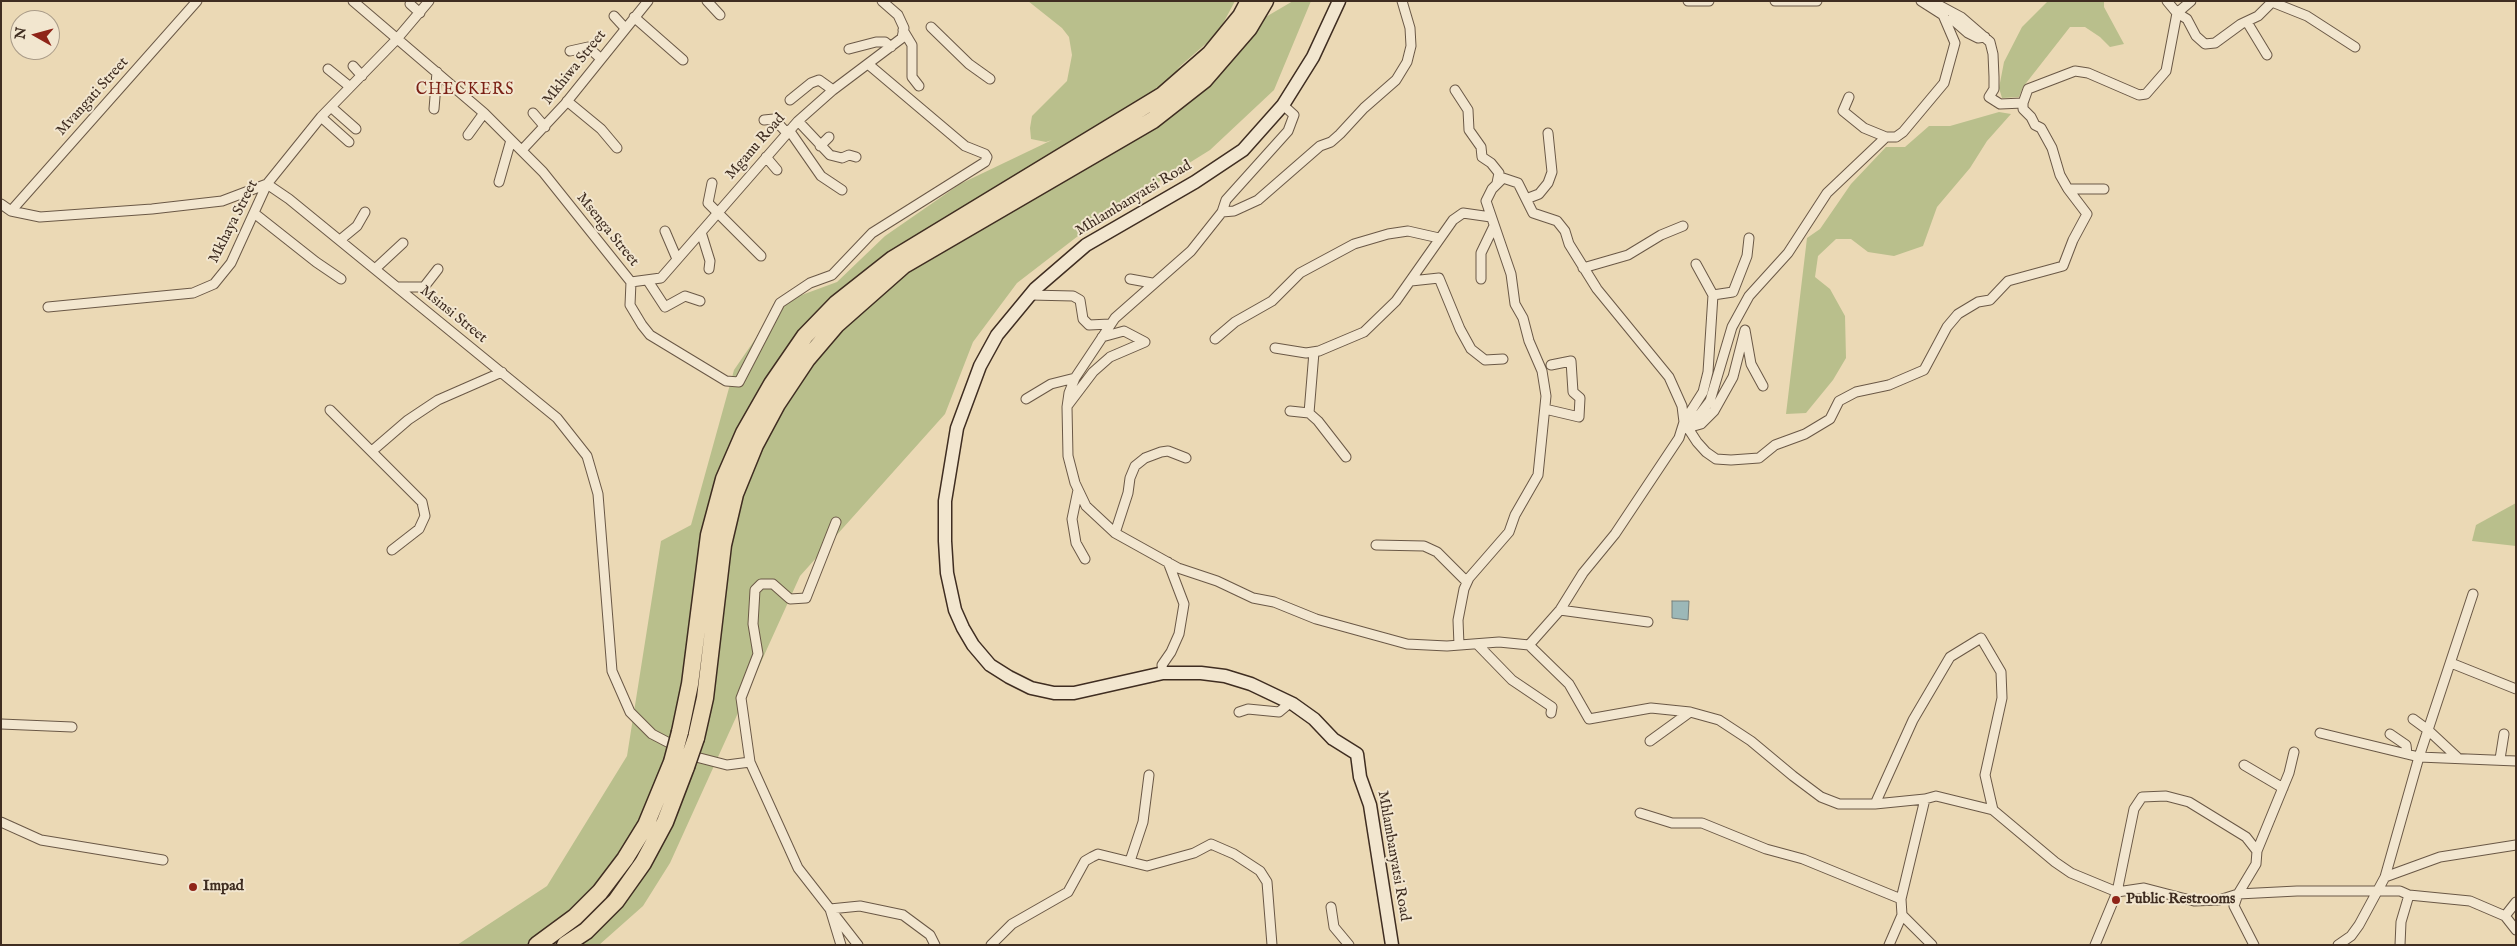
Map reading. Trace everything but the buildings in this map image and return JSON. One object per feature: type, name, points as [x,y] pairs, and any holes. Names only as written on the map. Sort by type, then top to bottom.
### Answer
[{"type":"highway","points":[[565,945],[586,931],[616,901],[643,863],[664,822],[679,765],[680,732],[690,684],[709,535],[724,479],[744,433],[772,384],[805,336],[836,304],[893,258],[1163,95],[1210,54],[1240,16],[1249,1]]},
{"type":"highway","points":[[537,945],[575,917],[600,892],[625,859],[696,738],[705,698],[723,545],[735,494],[759,436],[777,404],[807,359],[836,324],[904,265],[1153,120],[1204,80],[1249,28],[1265,1]]},
{"type":"main road","name":"Mhlambanyatsi Road","points":[[1339,1],[1313,57],[1283,105],[1243,150],[1195,182],[1086,245],[1030,296],[997,334],[980,366],[957,428],[946,501],[945,540],[947,573],[956,610],[973,645],[990,665],[1031,688],[1074,693],[1163,674],[1201,673],[1225,676],[1251,684],[1291,702],[1314,719],[1333,739],[1357,754],[1360,777],[1370,805],[1392,945]]},
{"type":"street","name":"Mvangati Street","points":[[10,211],[196,1]]},
{"type":"street","name":"Msenga Street","points":[[353,1],[396,40],[437,72],[484,113],[522,150],[631,282],[630,305],[650,335],[720,378],[738,382],[780,303],[810,283],[832,275],[872,233],[985,162],[987,157],[965,146],[868,64]]},
{"type":"street","name":"Mkhaya Street","points":[[48,307],[193,294],[214,284],[232,263],[267,184],[331,106],[396,40],[430,1]]},
{"type":"street","name":"Mkhiwa Street","points":[[522,150],[567,101],[648,1]]},
{"type":"street","points":[[707,1],[720,15]]},
{"type":"street","points":[[882,1],[898,15],[912,45],[912,78],[919,86]]},
{"type":"street","points":[[1222,212],[1234,211],[1258,200],[1320,146],[1331,142],[1364,108],[1396,80],[1407,62],[1411,46],[1410,28],[1402,1]]},
{"type":"street","points":[[1688,1],[1709,1]]},
{"type":"street","points":[[1776,1],[1817,1]]},
{"type":"street","points":[[1920,1],[1957,22],[1968,33],[1978,38],[1985,37]]},
{"type":"street","points":[[1931,1],[1961,17],[1990,42],[1993,54],[1994,89],[1989,97],[2000,104],[2023,103]]},
{"type":"street","points":[[2167,1],[2177,13],[2188,19],[2196,36],[2205,44],[2215,43],[2241,24],[2258,16],[2272,2],[2307,16],[2355,47]]},
{"type":"street","points":[[1459,645],[1458,620],[1467,582],[1508,532],[1515,514],[1538,476],[1545,409],[1546,396],[1542,371],[1529,341],[1523,318],[1515,304],[1511,274],[1486,201],[1497,183],[1503,178],[1518,183],[1533,213],[1557,221],[1583,268],[1618,316],[1669,377],[1682,406],[1684,422],[1706,452],[1716,459],[1759,458],[1775,445],[1805,434],[1830,419],[1839,401],[1856,392],[1890,385],[1924,370],[1947,327],[1958,314],[1978,302],[1990,300],[2008,281],[2063,266],[2073,240],[2087,214],[2060,175],[2052,148],[2041,128],[2035,125],[2031,116],[2022,109],[2028,89],[2076,71],[2088,73],[2139,95],[2150,92],[2166,71],[2177,13],[2191,1]]},
{"type":"street","points":[[410,4],[420,13]]},
{"type":"street","points":[[1849,97],[1843,111],[1864,128],[1886,136],[1896,137],[1903,132],[1944,83],[1955,43],[1943,15]]},
{"type":"street","points":[[614,16],[625,28]]},
{"type":"street","points":[[634,17],[683,60]]},
{"type":"street","points":[[2247,22],[2266,55]]},
{"type":"street","points":[[931,27],[969,64],[990,79]]},
{"type":"street","name":"Mganu Road","points":[[631,282],[661,278],[798,121],[833,90],[902,38],[904,29]]},
{"type":"street","points":[[849,49],[876,42],[885,42],[891,47]]},
{"type":"street","points":[[570,51],[588,47],[600,58]]},
{"type":"street","points":[[353,66],[362,76]]},
{"type":"street","points":[[328,69],[349,86]]},
{"type":"street","points":[[434,109],[437,72]]},
{"type":"street","points":[[790,100],[811,83],[819,80],[833,90]]},
{"type":"street","points":[[1455,90],[1468,110],[1469,130],[1481,147],[1482,157],[1491,163],[1500,174],[1497,183]]},
{"type":"street","points":[[567,101],[601,128],[617,148]]},
{"type":"street","points":[[1283,105],[1294,115],[1288,131],[1226,200],[1222,212],[1191,251],[1152,283],[1110,324],[1075,378],[1069,392],[1066,445],[1078,490],[1086,506],[1115,533],[1168,562],[1200,577],[1217,581],[1252,598],[1274,602],[1316,619],[1407,644],[1459,645],[1499,642],[1529,645],[1569,684],[1589,719],[1652,708],[1690,712],[1719,720],[1743,736],[1821,797],[1839,804],[1875,804],[1925,799],[1936,796],[1992,810],[2055,862],[2071,872],[2117,892],[2144,888],[2194,901],[2218,900],[2238,894],[2400,890],[2409,895],[2470,901],[2505,916],[2516,930]]},
{"type":"street","points":[[331,106],[356,129]]},
{"type":"street","points":[[468,134],[484,113]]},
{"type":"street","points":[[533,113],[545,127]]},
{"type":"street","points":[[322,117],[349,142]]},
{"type":"street","points":[[764,120],[774,118],[788,132],[821,176],[842,190]]},
{"type":"street","points":[[798,121],[820,146],[835,158],[842,158],[849,154],[856,156]]},
{"type":"street","points":[[1526,199],[1539,194],[1550,178],[1552,172],[1548,133]]},
{"type":"street","points":[[1684,422],[1692,421],[1710,401],[1732,327],[1749,296],[1788,253],[1827,193],[1886,136]]},
{"type":"street","points":[[820,146],[829,137]]},
{"type":"street","points":[[499,182],[511,140]]},
{"type":"street","points":[[766,158],[777,170]]},
{"type":"street","points":[[712,183],[708,203],[761,256]]},
{"type":"street","points":[[1,204],[10,211],[40,217],[152,209],[222,202],[267,184]]},
{"type":"street","name":"Msinsi Street","points":[[267,184],[375,268],[557,418],[588,456],[598,494],[612,671],[630,712],[652,734],[663,741],[709,762],[728,766],[750,762]]},
{"type":"street","points":[[2068,189],[2104,189]]},
{"type":"street","points":[[340,240],[357,226],[365,212]]},
{"type":"street","points":[[254,213],[316,262],[341,279]]},
{"type":"street","points":[[1275,348],[1314,352],[1364,332],[1396,301],[1453,220],[1462,213],[1491,217]]},
{"type":"street","points":[[1481,280],[1481,253],[1494,226]]},
{"type":"street","points":[[1583,268],[1628,255],[1661,235],[1683,226]]},
{"type":"street","points":[[666,231],[677,259]]},
{"type":"street","points":[[1215,340],[1236,322],[1272,301],[1300,273],[1354,244],[1388,234],[1408,231],[1439,238]]},
{"type":"street","points":[[701,232],[710,261],[709,269]]},
{"type":"street","points":[[1713,296],[1733,292],[1747,256],[1749,238]]},
{"type":"street","points":[[375,268],[403,243]]},
{"type":"street","points":[[1529,645],[1560,610],[1583,573],[1615,534],[1679,438],[1684,422],[1703,392],[1708,372],[1713,296],[1696,264]]},
{"type":"street","points":[[398,287],[424,288],[438,269]]},
{"type":"street","points":[[1411,280],[1439,278],[1460,329],[1472,348],[1485,360],[1503,359]]},
{"type":"street","points":[[1130,279],[1152,283]]},
{"type":"street","points":[[648,281],[665,307],[685,296],[700,301]]},
{"type":"street","points":[[1030,296],[1073,296],[1080,300],[1083,319],[1089,325],[1110,324]]},
{"type":"street","points":[[1684,422],[1694,426],[1701,424],[1714,411],[1733,377],[1745,330],[1751,364],[1763,386]]},
{"type":"street","points":[[1067,407],[1093,372],[1110,357],[1145,342],[1124,331],[1102,337]]},
{"type":"street","points":[[1309,413],[1314,352]]},
{"type":"street","points":[[1545,409],[1578,417],[1580,398],[1573,392],[1571,361],[1552,365]]},
{"type":"street","points":[[372,451],[408,420],[438,400],[502,372]]},
{"type":"street","points":[[1026,399],[1051,384],[1075,378]]},
{"type":"street","points":[[330,410],[422,502],[425,516],[419,529],[392,550]]},
{"type":"street","points":[[1290,411],[1309,413],[1346,456]]},
{"type":"street","points":[[1115,533],[1135,466],[1145,458],[1161,452],[1168,451],[1186,458]]},
{"type":"street","points":[[1078,490],[1072,519],[1076,543],[1085,559]]},
{"type":"street","points":[[836,522],[806,598],[790,599],[773,584],[761,584],[755,590],[753,624],[758,654],[741,698],[750,762],[798,868],[858,945]]},
{"type":"street","points":[[1376,545],[1424,546],[1442,556],[1467,582]]},
{"type":"street","points":[[1163,674],[1162,665],[1179,634],[1184,604],[1168,562]]},
{"type":"street","points":[[2338,945],[2350,936],[2359,925],[2385,877],[2428,730],[2473,594]]},
{"type":"street","points":[[1560,610],[1648,622]]},
{"type":"street","points":[[1875,804],[1913,720],[1950,657],[1981,638],[2001,672],[2002,698],[1985,775],[1992,810]]},
{"type":"street","points":[[1477,644],[1512,680],[1552,707],[1551,713]]},
{"type":"street","points":[[2451,663],[2516,689]]},
{"type":"street","points":[[1239,712],[1248,709],[1279,712],[1291,702]]},
{"type":"street","points":[[1650,741],[1690,712]]},
{"type":"street","points":[[2413,719],[2428,730],[2458,758]]},
{"type":"street","points":[[1,724],[72,727]]},
{"type":"street","points":[[2320,733],[2420,757],[2516,761]]},
{"type":"street","points":[[2390,734],[2406,745],[2407,754]]},
{"type":"street","points":[[2500,759],[2504,734]]},
{"type":"street","points":[[2254,945],[2234,906],[2238,894],[2256,864],[2257,851],[2283,788],[2294,752]]},
{"type":"street","points":[[2244,765],[2283,788]]},
{"type":"street","points":[[1130,861],[1143,822],[1149,775]]},
{"type":"street","points":[[2095,945],[2117,892],[2134,809],[2142,797],[2166,796],[2189,802],[2246,836],[2257,851]]},
{"type":"street","points":[[1889,945],[1902,915],[1901,899],[1925,799]]},
{"type":"street","points":[[1640,814],[1672,823],[1702,823],[1753,844],[1803,859],[1901,899]]},
{"type":"street","points":[[1,822],[41,840],[163,860]]},
{"type":"street","points":[[991,945],[1012,924],[1068,892],[1085,861],[1098,854],[1147,866],[1194,853],[1211,844],[1234,854],[1260,871],[1267,882],[1272,945]]},
{"type":"street","points":[[2385,877],[2440,857],[2515,846]]},
{"type":"street","points":[[2400,945],[2401,922],[2409,895]]},
{"type":"street","points":[[2505,916],[2516,902]]},
{"type":"street","points":[[830,909],[860,906],[903,915],[930,935],[936,945]]},
{"type":"street","points":[[1332,907],[1334,927],[1349,945]]},
{"type":"street","points":[[830,909],[841,945]]},
{"type":"street","points":[[1902,915],[1932,945]]},
{"type":"green space","points":[[1028,1],[1235,1],[1218,33],[1177,69],[1293,1],[1311,1],[1274,90],[1210,150],[1104,216],[1017,283],[973,342],[945,414],[800,576],[670,863],[643,906],[599,945],[457,945],[547,886],[627,756],[661,541],[691,525],[734,370],[780,303],[837,282],[885,236],[960,184],[1052,140],[1046,142],[1031,139],[1030,128],[1032,116],[1067,81],[1072,55],[1069,37],[1062,28]]},
{"type":"green space","points":[[2048,1],[2104,1],[2104,7],[2124,44],[2110,47],[2100,37],[2085,27],[2070,27],[2023,87],[2019,97],[2002,98],[1999,88],[2004,62],[2022,27]]},
{"type":"green space","points":[[1999,112],[2011,114],[1987,141],[1970,168],[1937,207],[1923,246],[1894,256],[1868,252],[1851,239],[1836,239],[1818,256],[1815,277],[1830,289],[1845,316],[1846,358],[1833,380],[1806,413],[1786,414],[1807,238],[1820,229],[1851,184],[1886,147],[1905,147],[1929,126],[1950,126]]},
{"type":"green space","points":[[2516,503],[2516,546],[2472,541],[2476,525]]},
{"type":"water","points":[[1672,601],[1689,601],[1688,620],[1672,618]]},
{"type":"place","name":"Impad","points":[[193,887]]},
{"type":"place","name":"Public Restrooms","points":[[2116,900]]},
{"type":"district","name":"CHECKERS","points":[[465,91]]}]
